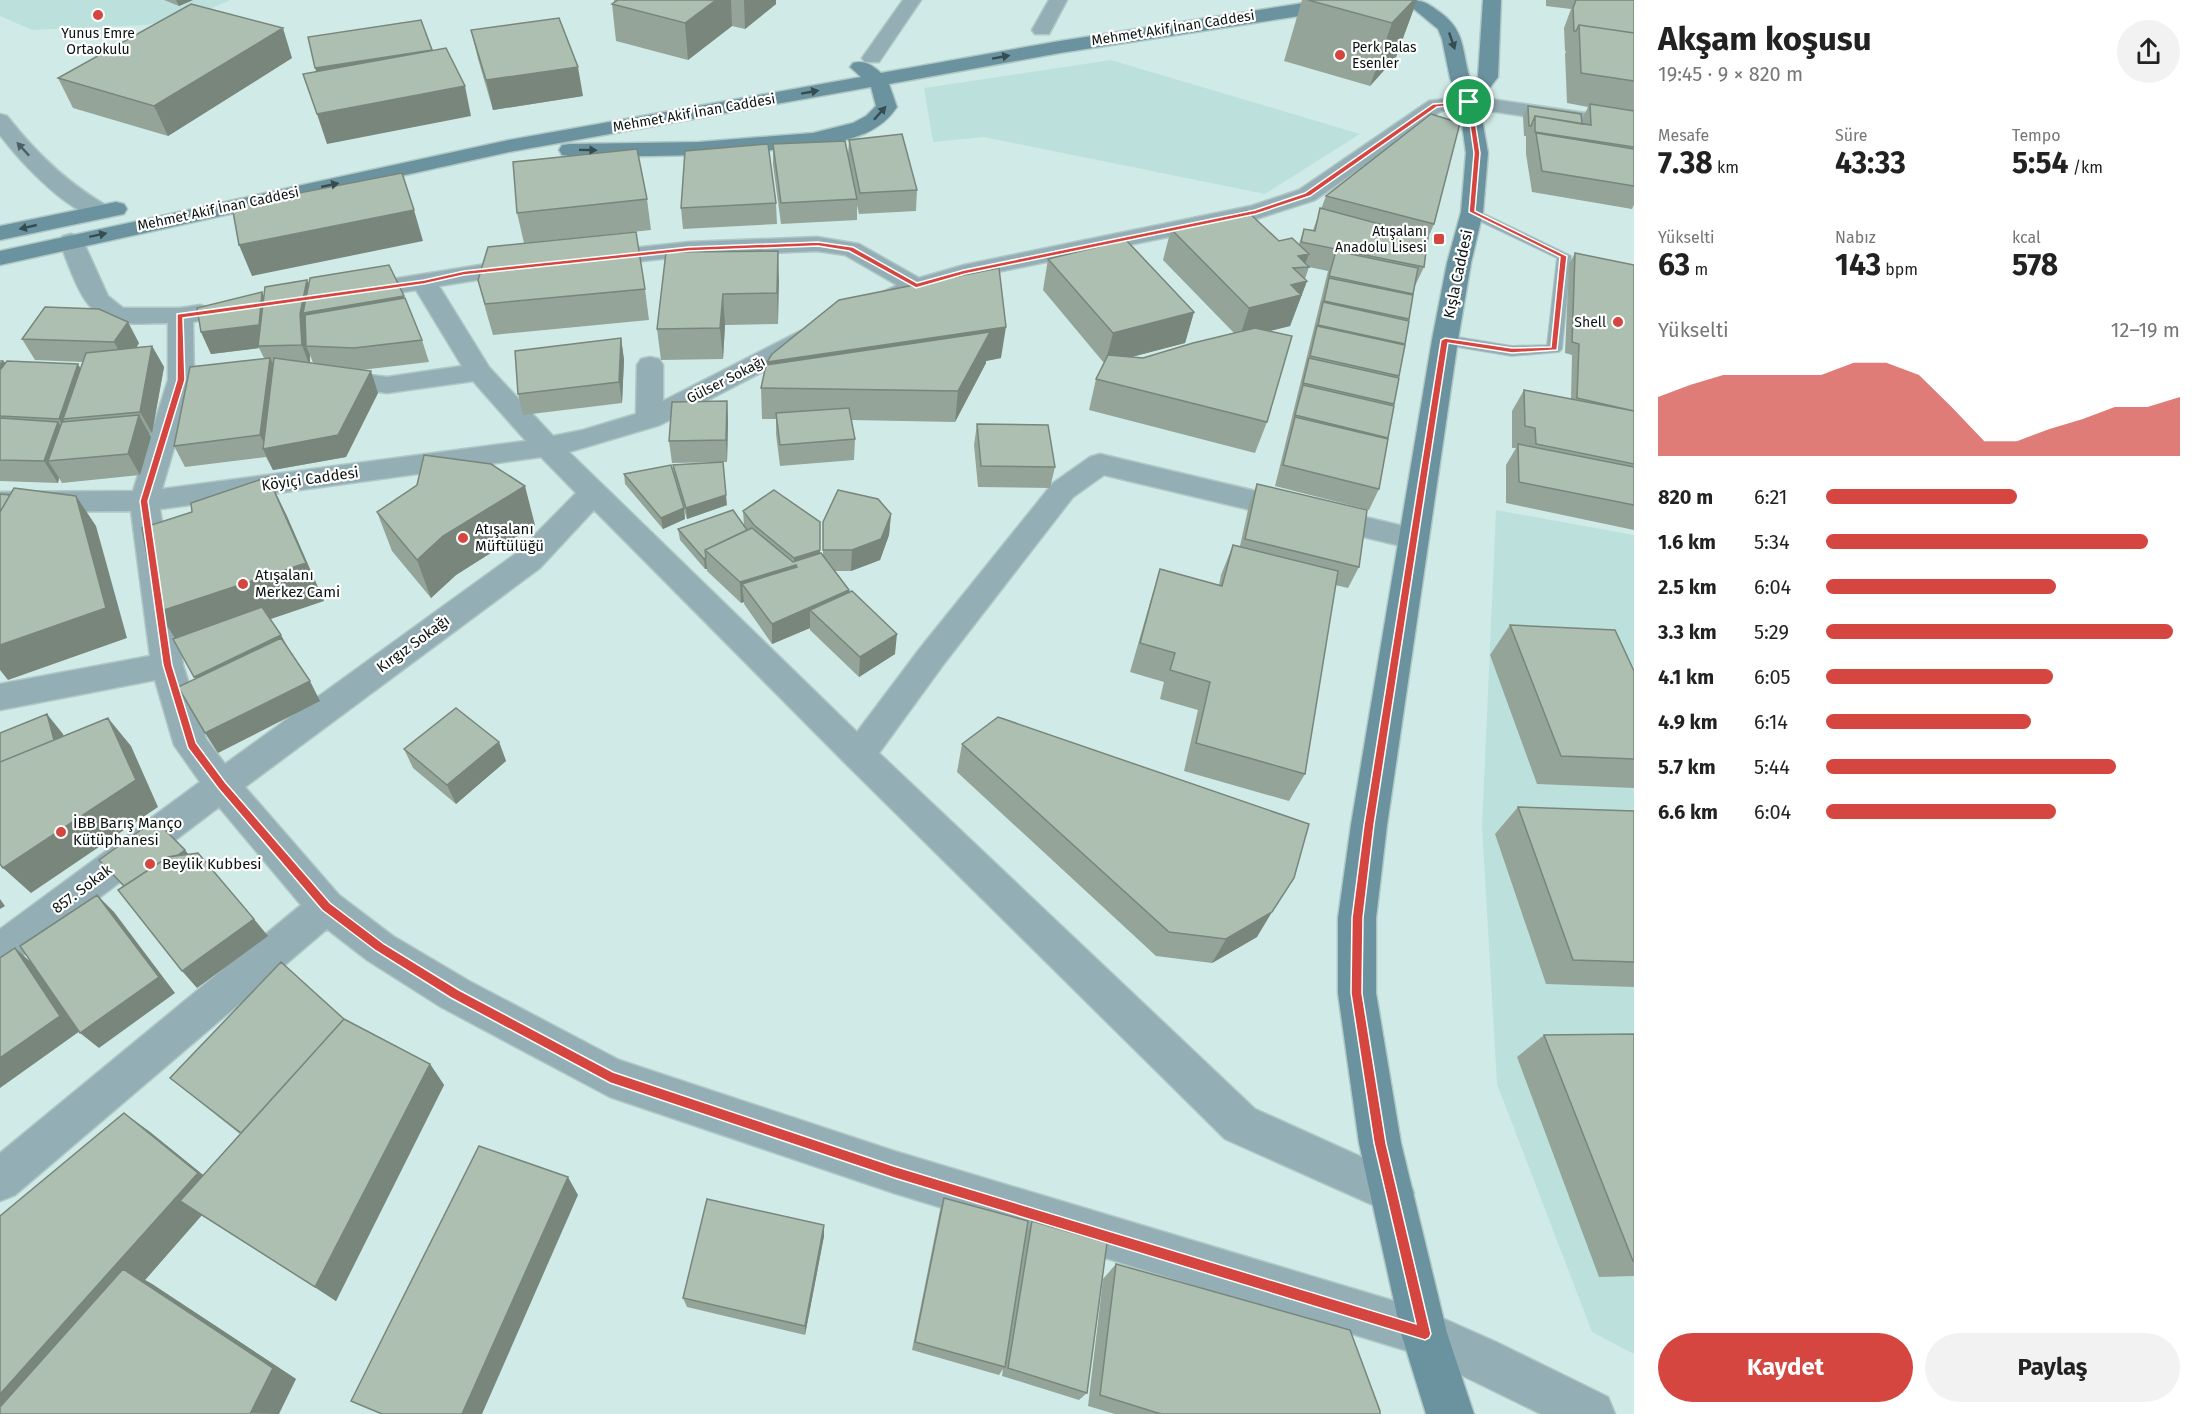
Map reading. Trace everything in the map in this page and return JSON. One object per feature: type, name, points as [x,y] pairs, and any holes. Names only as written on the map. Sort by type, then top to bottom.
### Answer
[{"type":"main road","name":"Kışla Caddesi","points":[[1412,0],[1446,26],[1452,39],[1460,78],[1469,102],[1477,153],[1472,212],[1459,263],[1445,340],[1369,825],[1358,918],[1357,993],[1380,1143],[1425,1334],[1450,1414]]},
{"type":"main road","points":[[1469,102],[1488,77],[1492,0]]},
{"type":"main road","name":"Mehmet Akif İnan Caddesi","points":[[0,258],[509,146],[1238,18],[1295,9],[1370,2]]},
{"type":"main road","name":"Mehmet Akif İnan Caddesi","points":[[1019,34],[1124,16]]},
{"type":"main road","points":[[855,61],[895,54]]},
{"type":"main road","points":[[509,146],[653,151],[821,139],[871,122],[888,107],[886,93],[876,80],[855,61]]},
{"type":"main road","name":"Mehmet Akif İnan Caddesi","points":[[0,233],[135,204]]},
{"type":"street","points":[[855,61],[912,0]]},
{"type":"street","points":[[1042,30],[1058,0]]},
{"type":"street","points":[[866,309],[916,286],[964,272],[1256,212],[1307,195],[1436,105],[1469,102],[1634,126]]},
{"type":"street","points":[[0,120],[38,165],[80,201],[101,212]]},
{"type":"street","points":[[71,241],[97,300],[117,315],[180,316],[226,310]]},
{"type":"street","points":[[331,295],[424,282],[464,273],[689,249],[818,244],[851,249],[916,286]]},
{"type":"street","points":[[424,282],[479,372],[547,447],[859,755],[1240,1124],[1393,1193]]},
{"type":"street","points":[[180,316],[192,379],[144,501],[167,665],[191,745],[326,907],[380,948],[455,994],[610,1077],[894,1172],[1425,1334],[1480,1358],[1591,1414]]},
{"type":"street","name":"Gülser Sokağı","points":[[547,447],[586,439],[650,419],[826,328]]},
{"type":"street","points":[[650,365],[650,419]]},
{"type":"street","points":[[302,375],[387,385],[479,372]]},
{"type":"street","name":"Köyiçi Caddesi","points":[[0,502],[144,501],[547,447]]},
{"type":"street","points":[[859,755],[932,656],[1063,490],[1100,464],[1414,537]]},
{"type":"street","name":"Kırgız Sokağı","points":[[222,785],[529,560],[594,492]]},
{"type":"street","points":[[0,697],[167,665]]},
{"type":"street","name":"857. Sokak","points":[[0,951],[222,785]]},
{"type":"street","points":[[0,1180],[326,907]]},
{"type":"lane","points":[[1445,340],[1512,351],[1554,349],[1564,256],[1472,212]]},
{"type":"shaded area","name":"Yunus Emre Ortaokulu","points":[[0,0],[231,0],[200,13],[147,25],[32,30],[0,16]]},
{"type":"shaded area","points":[[1111,60],[1360,134],[1265,194],[984,137],[933,142],[924,88]]},
{"type":"shaded area","points":[[1496,510],[1634,535],[1634,1354],[1592,1332],[1497,1084],[1482,827]]},
{"type":"building","points":[[618,0],[716,0],[685,23],[612,4]]},
{"type":"building","points":[[1308,0],[1414,0],[1392,23]]},
{"type":"building","points":[[1576,0],[1634,0],[1634,33],[1579,25],[1574,31],[1573,8]]},
{"type":"building","points":[[191,4],[283,28],[154,106],[58,78]]},
{"type":"building","points":[[559,18],[578,67],[486,80],[471,30]]},
{"type":"building","points":[[421,20],[432,50],[315,68],[308,37]]},
{"type":"building","points":[[1579,25],[1634,33],[1634,81],[1581,73]]},
{"type":"building","points":[[446,48],[465,86],[317,114],[303,74]]},
{"type":"building","points":[[1590,104],[1634,111],[1634,147],[1535,132],[1535,116],[1591,125]]},
{"type":"building","points":[[1528,106],[1581,114],[1582,124],[1535,116],[1529,126]]},
{"type":"building","points":[[1431,114],[1460,123],[1434,224],[1326,196]]},
{"type":"building","points":[[1536,133],[1634,149],[1634,186],[1542,171]]},
{"type":"building","points":[[902,134],[917,190],[860,193],[849,140]]},
{"type":"building","points":[[845,141],[857,199],[781,203],[773,144]]},
{"type":"building","points":[[768,144],[776,203],[681,208],[685,151]]},
{"type":"building","points":[[637,149],[647,199],[517,213],[513,162]]},
{"type":"building","points":[[402,173],[414,210],[239,245],[232,206]]},
{"type":"building","points":[[1320,208],[1428,237],[1424,267],[1301,242],[1304,229],[1315,231]]},
{"type":"building","points":[[1247,211],[1279,241],[1292,238],[1309,254],[1298,256],[1309,267],[1293,268],[1307,281],[1291,285],[1301,295],[1249,308],[1171,229]]},
{"type":"building","points":[[636,232],[645,289],[485,304],[478,280],[488,247]]},
{"type":"building","points":[[1126,240],[1194,312],[1113,333],[1048,259]]},
{"type":"building","points":[[778,251],[777,293],[723,294],[720,328],[657,329],[666,252]]},
{"type":"building","points":[[1336,251],[1418,268],[1413,294],[1329,276]]},
{"type":"building","points":[[1575,253],[1634,265],[1634,411],[1577,398],[1579,344],[1572,342]]},
{"type":"building","points":[[389,265],[404,296],[303,313],[310,278]]},
{"type":"building","points":[[999,268],[1006,327],[767,362],[772,354],[839,300]]},
{"type":"building","points":[[1329,278],[1413,295],[1409,319],[1324,301]]},
{"type":"building","points":[[307,280],[300,314],[302,345],[258,346],[265,287]]},
{"type":"building","points":[[262,292],[259,325],[201,332],[197,308]]},
{"type":"building","points":[[405,298],[422,340],[354,348],[306,346],[305,315]]},
{"type":"building","points":[[1323,302],[1409,321],[1405,344],[1318,325]]},
{"type":"building","points":[[45,307],[99,309],[128,322],[114,342],[22,339]]},
{"type":"building","points":[[1317,326],[1405,345],[1399,376],[1310,356]]},
{"type":"building","points":[[1255,328],[1292,336],[1267,422],[1096,379],[1108,355],[1143,358]]},
{"type":"building","points":[[990,332],[958,391],[761,388],[766,365]]},
{"type":"building","points":[[621,338],[619,382],[518,394],[515,351]]},
{"type":"building","points":[[152,346],[140,412],[63,419],[86,353]]},
{"type":"building","points":[[270,358],[260,435],[174,446],[190,367]]},
{"type":"building","points":[[274,358],[371,371],[338,435],[263,449]]},
{"type":"building","points":[[1309,358],[1399,378],[1394,404],[1303,383]]},
{"type":"building","points":[[7,361],[78,364],[59,419],[0,416],[0,370]]},
{"type":"building","points":[[1303,385],[1394,406],[1388,438],[1295,415]]},
{"type":"building","points":[[1524,390],[1634,411],[1634,464],[1536,444],[1535,428],[1525,426]]},
{"type":"building","points":[[727,401],[726,440],[669,441],[672,402]]},
{"type":"building","points":[[849,408],[855,439],[780,445],[776,413]]},
{"type":"building","points":[[139,415],[128,454],[48,461],[62,422]]},
{"type":"building","points":[[1295,417],[1388,439],[1379,489],[1283,465]]},
{"type":"building","points":[[0,418],[58,422],[44,461],[0,460]]},
{"type":"building","points":[[977,424],[1048,425],[1055,467],[981,466]]},
{"type":"building","points":[[1518,444],[1634,467],[1634,505],[1519,482]]},
{"type":"building","points":[[424,455],[491,464],[525,486],[443,536],[417,560],[377,512],[417,485]]},
{"type":"building","points":[[723,462],[726,495],[686,508],[673,465]]},
{"type":"building","points":[[671,465],[684,508],[661,518],[624,474]]},
{"type":"building","points":[[268,477],[306,563],[158,612],[142,528],[192,512],[191,503]]},
{"type":"building","points":[[1257,484],[1367,510],[1359,567],[1245,539]]},
{"type":"building","points":[[14,488],[76,496],[106,608],[0,645],[0,512]]},
{"type":"building","points":[[774,490],[820,522],[820,550],[794,558],[754,525],[743,511]]},
{"type":"building","points":[[838,490],[878,499],[891,514],[881,539],[852,550],[823,550],[823,522]]},
{"type":"building","points":[[0,494],[10,495],[0,512]]},
{"type":"building","points":[[733,510],[747,530],[705,550],[706,558],[704,559],[678,529]]},
{"type":"building","points":[[752,528],[793,562],[821,553],[849,590],[772,624],[742,584],[797,567],[796,565],[740,582],[705,550]]},
{"type":"building","points":[[1233,545],[1338,571],[1305,774],[1196,743],[1210,682],[1170,670],[1175,653],[1140,643],[1160,569],[1222,586]]},
{"type":"building","points":[[852,591],[897,634],[860,657],[810,610]]},
{"type":"building","points":[[262,607],[281,635],[194,677],[173,639]]},
{"type":"building","points":[[1510,625],[1615,630],[1634,671],[1634,759],[1561,756]]},
{"type":"building","points":[[281,638],[310,681],[205,733],[178,687]]},
{"type":"building","points":[[456,708],[499,742],[447,785],[404,749]]},
{"type":"building","points":[[47,714],[54,740],[0,762],[0,733]]},
{"type":"building","points":[[998,717],[1309,824],[1294,878],[1272,912],[1226,939],[1169,932],[962,744]]},
{"type":"building","points":[[108,718],[136,780],[3,868],[0,864],[0,762]]},
{"type":"building","points":[[1518,807],[1634,811],[1634,962],[1573,960]]},
{"type":"building","points":[[155,820],[185,850],[178,855],[168,857],[124,886],[99,860]]},
{"type":"building","points":[[198,853],[254,919],[182,971],[118,890],[168,857]]},
{"type":"building","points":[[97,895],[159,977],[80,1033],[20,946]]},
{"type":"building","points":[[15,948],[60,1016],[0,1058],[0,958]]},
{"type":"building","points":[[281,962],[344,1019],[241,1133],[170,1078]]},
{"type":"building","points":[[344,1019],[430,1064],[315,1287],[180,1201]]},
{"type":"building","points":[[1634,1034],[1634,1261],[1633,1261],[1544,1035]]},
{"type":"building","points":[[124,1113],[198,1173],[0,1394],[0,1216]]},
{"type":"building","points":[[479,1146],[568,1177],[462,1414],[382,1414],[351,1401]]},
{"type":"building","points":[[944,1198],[1028,1221],[1005,1367],[915,1342]]},
{"type":"building","points":[[707,1199],[824,1225],[805,1326],[683,1298]]},
{"type":"building","points":[[1032,1221],[1107,1243],[1087,1393],[1008,1368]]},
{"type":"building","points":[[1116,1264],[1350,1330],[1380,1414],[1161,1414],[1100,1395]]},
{"type":"building","points":[[123,1269],[273,1368],[250,1414],[0,1414],[0,1407]]},
{"type":"place","name":"Yunus Emre Ortaokulu","points":[[98,15]]},
{"type":"place","name":"Perk Palas Esenler","points":[[1340,55]]},
{"type":"place","name":"Atışalanı Anadolu Lisesi","points":[[1439,239]]},
{"type":"place","name":"Shell","points":[[1618,322]]},
{"type":"place","name":"Atışalanı Müftülüğü","points":[[463,538]]},
{"type":"place","name":"Atışalanı Merkez Cami","points":[[243,584]]},
{"type":"place","name":"İBB Barış Manço Kütüphanesi","points":[[61,832]]},
{"type":"place","name":"Beylik Kubbesi","points":[[150,864]]},
{"type":"route","points":[[1469,102],[1477,153],[1472,212],[1564,256],[1554,349],[1512,351],[1445,340],[1369,825],[1358,918],[1357,993],[1380,1143],[1425,1334],[894,1172],[610,1077],[455,994],[380,948],[326,907],[191,745],[167,665],[144,501],[181,380],[180,316],[424,282],[464,273],[689,249],[818,244],[851,249],[916,286],[964,272],[1256,212],[1307,195],[1436,105],[1469,102]]}]
